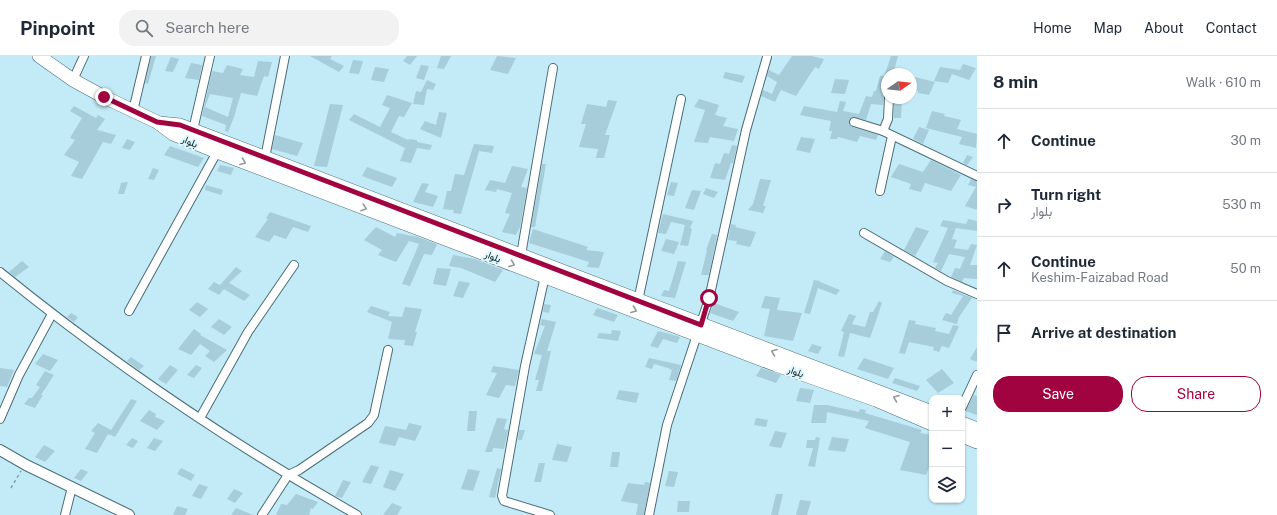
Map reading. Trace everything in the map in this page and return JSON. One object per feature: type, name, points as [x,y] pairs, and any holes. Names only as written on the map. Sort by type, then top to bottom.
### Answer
[{"type":"main road","points":[[39,56],[73,80],[157,122]]},
{"type":"main road","name":"بلوار","points":[[157,122],[180,125],[265,158],[286,172],[545,276],[699,330],[878,396],[929,411]]},
{"type":"main road","name":"بلوار","points":[[157,122],[173,134],[217,152],[286,172],[521,255],[638,301],[699,330]]},
{"type":"main road","name":"بلوار","points":[[878,396],[929,422]]},
{"type":"main road","points":[[965,424],[977,428]]},
{"type":"main road","points":[[965,437],[977,442]]},
{"type":"street","points":[[73,80],[84,56]]},
{"type":"street","points":[[133,111],[146,56]]},
{"type":"street","points":[[193,130],[210,56]]},
{"type":"street","points":[[265,158],[285,56]]},
{"type":"street","points":[[649,515],[667,426],[709,298],[746,130],[767,57]]},
{"type":"street","points":[[521,255],[553,68]]},
{"type":"street","points":[[638,301],[681,99]]},
{"type":"street","points":[[883,131],[888,119],[888,104]]},
{"type":"street","points":[[854,122],[883,131],[977,176]]},
{"type":"street","points":[[880,190],[892,136]]},
{"type":"street","points":[[129,311],[217,152]]},
{"type":"street","points":[[864,233],[937,276],[977,294]]},
{"type":"street","points":[[200,418],[248,332],[294,265]]},
{"type":"street","points":[[0,272],[52,314],[200,418],[288,475],[358,515]]},
{"type":"street","points":[[545,276],[526,366],[502,496],[504,501],[550,515]]},
{"type":"street","points":[[0,419],[19,375],[52,314]]},
{"type":"street","points":[[262,515],[288,475],[299,470],[368,423],[374,415],[388,350]]},
{"type":"street","points":[[965,401],[977,375]]},
{"type":"street","points":[[0,450],[26,465],[129,515]]},
{"type":"street","points":[[65,515],[72,487]]},
{"type":"path","points":[[11,488],[16,478],[26,465]]},
{"type":"building","points":[[151,56],[156,56],[148,84],[145,83]]},
{"type":"building","points":[[310,56],[332,56],[330,59],[344,66],[339,72]]},
{"type":"building","points":[[407,56],[417,56],[410,65],[403,61]]},
{"type":"building","points":[[441,56],[451,56],[444,69],[437,68]]},
{"type":"building","points":[[497,56],[516,58],[508,74],[490,70]]},
{"type":"building","points":[[792,56],[812,56],[824,59],[819,69],[815,67],[796,96],[781,90],[775,102],[761,96],[763,90],[772,94],[777,82],[767,76],[769,70],[779,75]]},
{"type":"building","points":[[891,56],[898,56],[895,68],[887,68]]},
{"type":"building","points":[[171,57],[179,59],[173,72],[165,71]]},
{"type":"building","points":[[353,60],[363,61],[359,74],[349,73]]},
{"type":"building","points":[[258,61],[272,62],[268,77],[264,76],[257,96],[241,93],[228,132],[225,131],[226,125],[202,116],[212,71],[223,73],[227,65],[243,69],[240,75],[254,77]],"holes":[[[210,94],[233,98],[228,117],[205,107]]]},
{"type":"building","points":[[191,63],[202,65],[199,80],[185,78]]},
{"type":"building","points":[[963,64],[976,68],[969,80],[952,74],[948,83],[934,81],[940,67],[960,70]]},
{"type":"building","points":[[421,65],[429,66],[424,80],[416,78]]},
{"type":"building","points":[[375,67],[389,69],[384,82],[371,80]]},
{"type":"building","points":[[725,72],[745,76],[742,83],[723,78]]},
{"type":"building","points":[[881,76],[881,104],[883,105],[871,104],[866,120],[853,117],[849,121],[852,127],[878,135],[876,140],[860,136],[857,142],[838,137],[837,139],[830,139],[832,131],[829,131],[831,121],[800,115],[804,106],[837,112],[840,101],[846,102],[843,111],[859,114],[866,96],[872,97],[874,91],[876,91]]},
{"type":"building","points":[[917,78],[935,82],[929,95],[918,93]]},
{"type":"building","points":[[835,79],[849,80],[845,94],[831,93]]},
{"type":"building","points":[[427,80],[436,84],[433,90],[427,89],[424,105],[413,104],[416,91],[421,92]]},
{"type":"building","points":[[387,95],[412,103],[404,117],[399,116],[391,132],[408,140],[417,140],[417,142],[432,145],[430,150],[417,148],[411,163],[400,161],[405,148],[349,120],[354,114],[380,127],[390,108],[382,105]]},
{"type":"building","points":[[699,99],[719,105],[715,115],[727,118],[723,126],[738,129],[734,141],[710,137],[708,143],[694,142],[705,110],[694,107]]},
{"type":"building","points":[[608,100],[617,101],[605,135],[610,135],[604,158],[596,158],[598,149],[579,147],[586,124],[581,124],[587,104],[606,107]]},
{"type":"building","points":[[330,104],[343,105],[327,167],[314,166]]},
{"type":"building","points":[[894,104],[902,104],[901,118],[894,118]]},
{"type":"building","points":[[74,106],[96,118],[98,115],[105,119],[97,130],[116,135],[111,144],[103,142],[82,179],[71,176],[79,162],[64,155],[75,140],[70,138],[82,118],[70,111]]},
{"type":"building","points":[[932,111],[945,114],[944,116],[961,120],[957,129],[977,134],[976,148],[959,144],[962,137],[926,128]]},
{"type":"building","points":[[439,112],[447,113],[441,138],[420,129],[425,121],[436,125]]},
{"type":"building","points":[[919,127],[929,130],[923,144],[913,139]]},
{"type":"building","points":[[275,135],[303,143],[297,156],[272,149]]},
{"type":"building","points":[[801,137],[815,139],[810,153],[796,150]]},
{"type":"building","points":[[127,139],[135,142],[130,150],[122,148]]},
{"type":"building","points":[[474,144],[494,146],[492,153],[479,151],[461,214],[453,213],[454,210],[443,209],[447,191],[451,191],[455,174],[464,175]]},
{"type":"building","points":[[732,145],[737,146],[733,163],[731,163],[725,180],[710,178],[715,163],[720,164],[724,153],[729,154]]},
{"type":"building","points":[[170,146],[204,158],[198,167],[164,155]]},
{"type":"building","points":[[967,155],[973,157],[967,165],[963,163]]},
{"type":"building","points":[[931,160],[961,175],[951,191],[925,183],[921,192],[909,189],[911,184],[891,177],[899,164],[923,172]]},
{"type":"building","points":[[542,164],[546,164],[535,227],[531,227]]},
{"type":"building","points":[[220,165],[234,168],[231,175],[217,171]]},
{"type":"building","points":[[512,166],[528,169],[521,187],[527,188],[520,227],[516,235],[502,232],[510,214],[505,213],[512,193],[497,189],[496,192],[485,190],[490,180],[505,183]]},
{"type":"building","points":[[367,167],[397,178],[392,187],[362,176]]},
{"type":"building","points":[[153,168],[159,170],[154,180],[148,179]]},
{"type":"building","points":[[760,179],[771,180],[763,206],[766,206],[763,213],[748,210],[753,204]]},
{"type":"building","points":[[971,179],[977,181],[977,210],[965,206],[976,187],[968,185]]},
{"type":"building","points":[[128,182],[124,194],[118,194],[121,183]]},
{"type":"building","points":[[671,182],[678,183],[674,196],[667,195]]},
{"type":"building","points":[[422,183],[429,184],[425,192],[438,196],[433,207],[413,202]]},
{"type":"building","points":[[206,185],[223,190],[221,195],[205,190]]},
{"type":"building","points":[[706,188],[718,192],[714,198],[703,194]]},
{"type":"building","points":[[692,190],[701,191],[694,210],[685,208]]},
{"type":"building","points":[[270,212],[311,226],[308,232],[293,227],[286,239],[274,235],[269,242],[255,237],[268,219],[266,218]]},
{"type":"building","points":[[663,214],[693,221],[690,228],[692,229],[688,246],[680,245],[685,225],[671,222],[666,234],[658,233]]},
{"type":"building","points":[[968,219],[977,221],[977,231],[956,228],[952,239],[957,240],[954,248],[968,250],[971,244],[977,245],[970,265],[977,265],[977,279],[964,278],[962,282],[951,277],[955,268],[960,269],[965,257],[949,254],[941,271],[935,268],[938,263],[933,262],[948,228],[940,226],[943,220],[966,224]]},
{"type":"building","points":[[731,224],[736,225],[735,227],[756,232],[750,247],[736,244],[737,241],[728,240]]},
{"type":"building","points":[[376,227],[395,237],[397,233],[418,237],[437,244],[432,255],[424,254],[410,286],[402,284],[419,244],[409,241],[396,262],[378,255],[382,250],[364,240]]},
{"type":"building","points":[[916,227],[929,231],[915,256],[904,250]]},
{"type":"building","points":[[533,229],[588,247],[586,250],[604,252],[599,268],[587,267],[589,262],[529,243]]},
{"type":"building","points":[[712,234],[717,235],[709,275],[701,275],[706,250]]},
{"type":"building","points":[[666,239],[679,242],[674,254],[661,251]]},
{"type":"building","points":[[885,251],[894,257],[890,262],[880,259]]},
{"type":"building","points":[[453,255],[475,259],[503,270],[495,282],[461,268],[449,266]]},
{"type":"building","points":[[22,261],[29,267],[15,277],[9,272]]},
{"type":"building","points":[[678,261],[686,262],[675,298],[661,296],[664,290],[669,291]]},
{"type":"building","points":[[236,267],[242,271],[229,283],[250,295],[244,301],[224,289],[219,295],[208,289],[214,282],[220,285]]},
{"type":"building","points":[[437,268],[451,269],[446,286],[433,284]]},
{"type":"building","points":[[814,280],[820,281],[840,290],[836,295],[818,288],[810,314],[804,313]]},
{"type":"building","points":[[459,281],[470,283],[463,298],[453,296]]},
{"type":"building","points":[[953,290],[972,298],[959,317],[957,324],[942,320],[946,313],[951,315],[963,296],[952,293]]},
{"type":"building","points":[[765,296],[780,298],[777,310],[802,313],[793,341],[764,336],[770,309],[761,308]]},
{"type":"building","points":[[879,301],[882,303],[870,338],[850,333],[844,357],[838,356],[844,332],[841,331],[849,314],[856,316],[852,324],[865,327],[870,312],[873,312]]},
{"type":"building","points":[[197,302],[208,309],[200,317],[189,310]]},
{"type":"building","points":[[714,303],[739,312],[733,321],[710,313]]},
{"type":"building","points":[[544,304],[551,305],[549,313],[543,312]]},
{"type":"building","points":[[371,306],[390,312],[388,316],[402,317],[405,307],[422,309],[415,332],[417,332],[413,346],[404,345],[405,340],[388,339],[392,322],[367,312]]},
{"type":"building","points":[[597,308],[618,315],[614,322],[593,315]]},
{"type":"building","points":[[71,313],[78,317],[74,322],[67,317]]},
{"type":"building","points":[[219,319],[232,327],[224,335],[211,327]]},
{"type":"building","points":[[542,319],[556,322],[547,351],[551,351],[542,391],[536,391],[539,380],[535,380],[542,355],[534,354],[545,326],[540,325]]},
{"type":"building","points":[[909,320],[916,321],[915,324],[936,328],[935,331],[949,334],[953,325],[959,326],[949,348],[942,346],[939,352],[933,350],[934,347],[909,342],[905,354],[899,353]]},
{"type":"building","points":[[194,329],[201,334],[200,335],[227,350],[214,362],[205,356],[210,351],[200,344],[191,355],[178,349]]},
{"type":"building","points":[[612,330],[621,331],[618,341],[597,338],[599,333],[611,334]]},
{"type":"building","points":[[658,331],[680,337],[677,343],[663,339],[658,348],[650,346]]},
{"type":"building","points":[[812,344],[822,347],[818,354],[808,351]]},
{"type":"building","points":[[977,347],[977,362],[970,359]]},
{"type":"building","points":[[43,354],[58,360],[50,371],[35,364]]},
{"type":"building","points":[[131,357],[144,366],[139,370],[127,361]]},
{"type":"building","points":[[649,358],[681,365],[676,381],[669,380],[672,370],[668,368],[654,364],[652,369],[645,367]]},
{"type":"building","points":[[864,358],[894,368],[888,379],[857,369]]},
{"type":"building","points":[[170,365],[178,370],[166,384],[158,379]]},
{"type":"building","points":[[196,365],[202,368],[194,378],[187,375]]},
{"type":"building","points":[[493,366],[519,370],[515,386],[506,385],[499,398],[486,395],[497,373],[491,372]]},
{"type":"building","points":[[0,368],[14,370],[7,387],[0,386]]},
{"type":"building","points":[[761,368],[781,375],[776,383],[756,376]]},
{"type":"building","points":[[942,369],[954,383],[938,393],[926,380]]},
{"type":"building","points":[[45,371],[54,375],[41,395],[43,395],[35,408],[24,404],[29,398],[32,398],[40,387],[36,385]]},
{"type":"building","points":[[895,378],[920,386],[917,391],[892,383]]},
{"type":"building","points":[[800,388],[814,390],[810,403],[796,401]]},
{"type":"building","points":[[619,390],[639,393],[636,403],[616,399]]},
{"type":"building","points":[[974,395],[977,396],[977,415],[965,411]]},
{"type":"building","points":[[131,399],[137,401],[115,437],[108,434],[97,453],[85,449],[95,433],[91,431],[98,423],[111,430]]},
{"type":"building","points":[[814,405],[827,405],[859,412],[860,409],[866,410],[865,413],[922,430],[920,433],[929,434],[929,467],[926,475],[900,470],[910,442],[865,428],[869,421],[827,412],[826,423],[811,423]]},
{"type":"building","points":[[149,410],[156,414],[155,417],[165,421],[157,430],[140,421]]},
{"type":"building","points":[[469,411],[477,411],[475,431],[467,431]]},
{"type":"building","points":[[497,418],[507,419],[504,429],[508,430],[504,449],[493,448],[492,452],[485,452]]},
{"type":"building","points":[[756,418],[768,420],[766,427],[754,425]]},
{"type":"building","points":[[409,423],[422,426],[415,441],[399,437],[395,446],[379,443],[385,426],[406,430]]},
{"type":"building","points":[[519,430],[525,430],[522,440],[518,440]]},
{"type":"building","points":[[775,431],[787,433],[781,448],[769,446]]},
{"type":"building","points":[[816,437],[820,438],[815,467],[808,466],[813,448],[806,448],[807,440],[815,440]]},
{"type":"building","points":[[832,437],[849,439],[845,452],[828,450]]},
{"type":"building","points":[[132,438],[138,441],[133,448],[126,445]]},
{"type":"building","points":[[154,438],[163,441],[155,451],[147,448]]},
{"type":"building","points":[[557,444],[572,447],[567,462],[552,460]]},
{"type":"building","points":[[44,445],[55,451],[45,462],[35,457]]},
{"type":"building","points":[[612,452],[620,452],[618,467],[610,467]]},
{"type":"building","points":[[539,463],[545,463],[541,482],[534,482]]},
{"type":"building","points":[[371,465],[379,467],[371,484],[362,482]]},
{"type":"building","points":[[181,468],[195,475],[191,481],[177,474]]},
{"type":"building","points":[[497,468],[501,469],[495,498],[489,497]]},
{"type":"building","points":[[81,469],[88,472],[81,481],[74,478]]},
{"type":"building","points":[[468,469],[480,471],[473,491],[461,489]]},
{"type":"building","points":[[390,470],[404,474],[395,491],[383,487]]},
{"type":"building","points":[[669,471],[678,472],[674,487],[665,486]]},
{"type":"building","points":[[343,480],[351,482],[342,498],[335,496]]},
{"type":"building","points":[[645,482],[650,483],[644,515],[636,515],[638,504],[621,501],[628,483],[644,485]]},
{"type":"building","points":[[199,484],[208,487],[201,499],[192,496]]},
{"type":"building","points":[[234,489],[243,493],[235,503],[227,499]]},
{"type":"building","points":[[296,494],[318,502],[313,509],[311,508],[309,515],[276,515],[281,504],[287,505]]},
{"type":"building","points":[[776,494],[783,494],[778,515],[771,515]]},
{"type":"building","points":[[800,500],[811,501],[807,515],[796,515]]},
{"type":"building","points":[[678,501],[690,501],[689,512],[677,512]]},
{"type":"building","points":[[392,503],[402,507],[397,515],[383,515]]},
{"type":"building","points":[[177,506],[188,509],[185,515],[173,515]]},
{"type":"building","points":[[236,508],[253,515],[231,515]]},
{"type":"route","points":[[104,97],[157,122],[180,125],[701,325],[709,298]]}]
